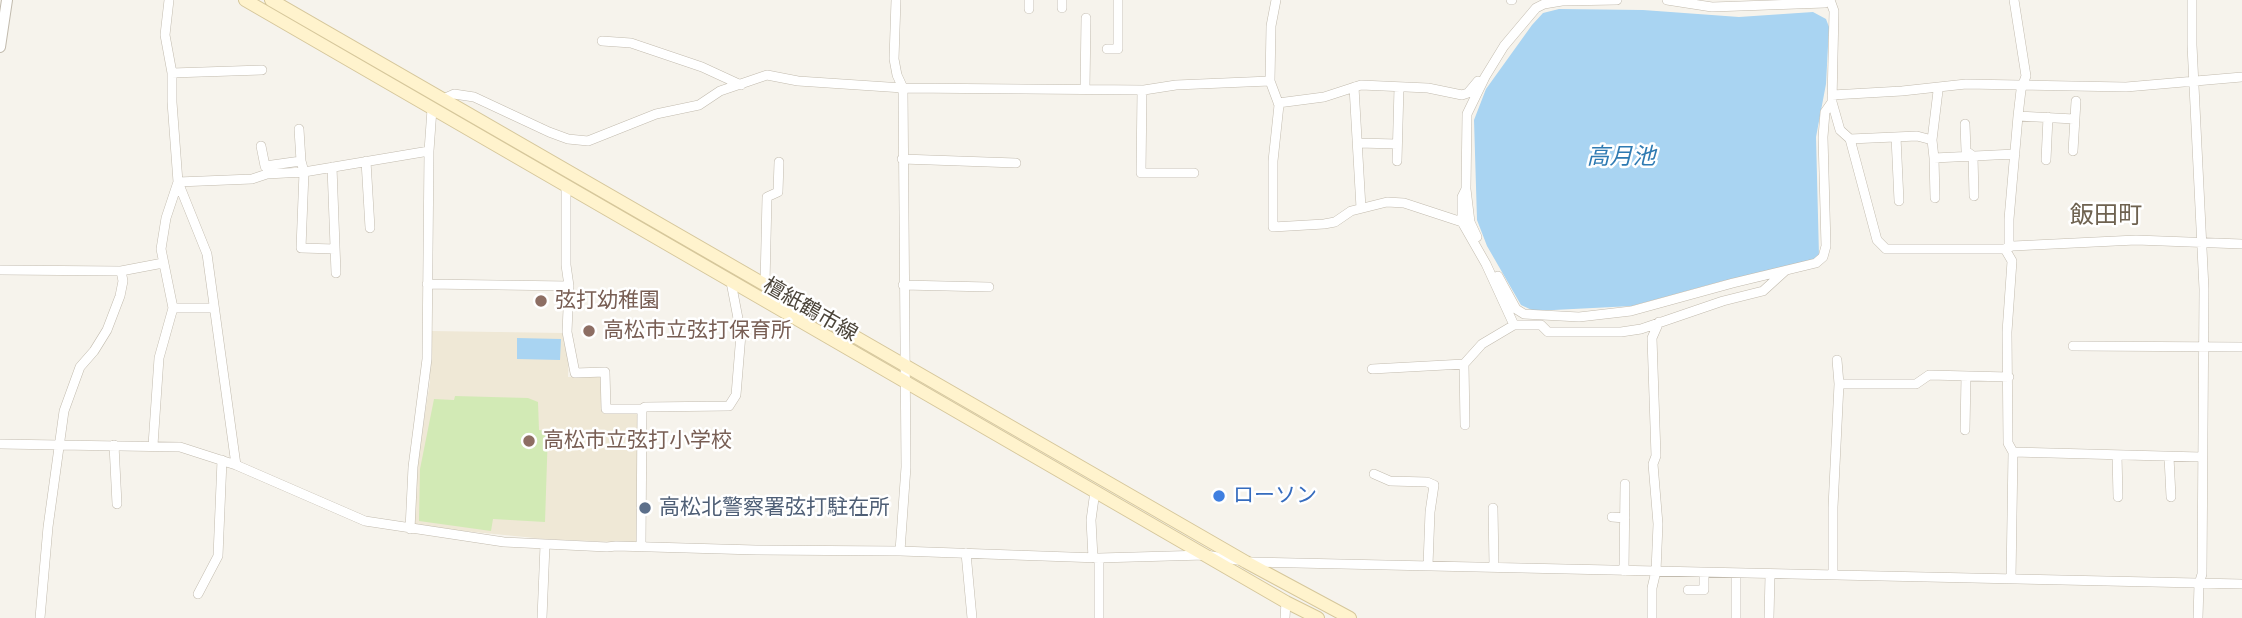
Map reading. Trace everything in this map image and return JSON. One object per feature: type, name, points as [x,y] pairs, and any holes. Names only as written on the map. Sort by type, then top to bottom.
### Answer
[{"type":"main road","name":"檀紙鶴市線","points":[[245,0],[1286,603],[1318,618]]},
{"type":"main road","name":"檀紙鶴市線","points":[[271,0],[1246,562],[1350,618]]},
{"type":"street","points":[[0,47],[7,0]]},
{"type":"street","points":[[169,0],[165,35],[172,73],[178,182],[207,254],[236,465]]},
{"type":"street","points":[[896,0],[894,59],[903,88],[906,467],[900,551]]},
{"type":"street","points":[[1107,49],[1118,49],[1118,0]]},
{"type":"street","points":[[1276,0],[1271,26],[1270,81],[1278,103],[1273,161],[1273,227],[1335,222],[1351,211],[1387,202],[1404,204],[1462,222]]},
{"type":"street","points":[[1514,325],[1470,222],[1466,189],[1467,114],[1485,76],[1504,46],[1536,8],[1552,2],[1617,0]]},
{"type":"street","points":[[1667,0],[1712,7],[1825,3],[1830,0],[1834,10],[1832,99],[1840,130],[1850,139],[1877,240],[1886,249],[2007,248],[2136,240],[2242,244]]},
{"type":"street","points":[[2011,579],[2013,452],[2008,443],[2007,332],[2012,261],[2007,248],[2018,116],[2026,76],[2014,0]]},
{"type":"street","points":[[2192,0],[2204,345],[2202,574],[2198,618]]},
{"type":"street","points":[[1085,89],[1086,18]]},
{"type":"street","points":[[602,41],[631,43],[702,67],[741,85]]},
{"type":"street","points":[[172,73],[262,70]]},
{"type":"street","points":[[443,99],[454,93],[474,97],[549,132],[589,141],[656,114],[699,105],[720,91],[767,75],[798,81],[903,88],[1142,90],[1176,85],[1270,81]]},
{"type":"street","points":[[1278,103],[1324,97],[1354,87],[1428,88],[1462,95],[1468,93],[1485,76]]},
{"type":"street","points":[[1832,99],[1966,84],[2126,87],[2242,77]]},
{"type":"street","points":[[1354,87],[1361,208]]},
{"type":"street","points":[[1396,161],[1399,87]]},
{"type":"street","points":[[1142,90],[1141,173],[1194,173]]},
{"type":"street","points":[[1935,198],[1932,140],[1938,91]]},
{"type":"street","points":[[1466,189],[1462,197],[1462,222],[1516,309],[1524,314],[1579,317],[1631,311],[1816,263],[1823,257],[1826,246],[1823,136],[1825,112],[1832,99]]},
{"type":"street","points":[[2073,151],[2076,101]]},
{"type":"street","points":[[410,529],[413,467],[427,359],[429,150],[432,109]]},
{"type":"street","points":[[2018,116],[2074,119]]},
{"type":"street","points":[[2046,160],[2048,117]]},
{"type":"street","points":[[1965,124],[1966,152],[1973,156]]},
{"type":"street","points":[[299,129],[304,172],[301,248],[335,249]]},
{"type":"street","points":[[1850,139],[1917,136],[1932,140]]},
{"type":"street","points":[[1896,137],[1899,201]]},
{"type":"street","points":[[1358,143],[1396,144]]},
{"type":"street","points":[[261,146],[265,166],[301,162]]},
{"type":"street","points":[[178,182],[252,179],[429,150]]},
{"type":"street","points":[[1934,158],[2015,153]]},
{"type":"street","points":[[1973,156],[1974,196]]},
{"type":"street","points":[[902,159],[1016,163]]},
{"type":"street","points":[[366,161],[370,228]]},
{"type":"street","points":[[765,284],[766,197],[778,192],[779,162]]},
{"type":"street","points":[[332,167],[336,272]]},
{"type":"street","points":[[153,445],[159,358],[173,308],[161,249],[166,218],[178,182]]},
{"type":"street","points":[[566,185],[566,265],[569,286],[567,332],[575,373],[605,372],[606,409],[729,405],[736,396],[741,334],[731,282]]},
{"type":"street","points":[[0,270],[121,271],[163,263]]},
{"type":"street","points":[[40,618],[48,527],[64,411],[80,367],[107,330],[120,296],[123,281],[121,271]]},
{"type":"street","points":[[1465,425],[1464,364],[1482,344],[1514,325],[1541,325],[1548,332],[1621,332],[1641,329],[1723,301],[1763,291],[1785,271]]},
{"type":"street","points":[[427,284],[569,286]]},
{"type":"street","points":[[903,285],[989,287]]},
{"type":"street","points":[[173,308],[214,308]]},
{"type":"street","points":[[1652,618],[1658,524],[1653,464],[1656,456],[1652,338],[1659,322]]},
{"type":"street","points":[[2073,346],[2242,347]]},
{"type":"street","points":[[1833,575],[1833,507],[1839,384],[1837,360]]},
{"type":"street","points":[[1371,369],[1464,364]]},
{"type":"street","points":[[1839,384],[1916,384],[1929,375],[2009,377]]},
{"type":"street","points":[[1965,430],[1966,376]]},
{"type":"street","points":[[641,547],[642,409]]},
{"type":"street","points":[[0,444],[180,447],[236,465],[365,521],[504,542],[545,545],[900,551],[1096,558],[1205,555],[1246,562],[2242,584]]},
{"type":"street","points":[[114,445],[117,504]]},
{"type":"street","points":[[2013,452],[2202,457]]},
{"type":"street","points":[[2117,455],[2118,497]]},
{"type":"street","points":[[2169,457],[2171,497]]},
{"type":"street","points":[[198,594],[218,556],[222,460]]},
{"type":"street","points":[[1374,474],[1390,481],[1427,482],[1434,485],[1430,512],[1429,565]]},
{"type":"street","points":[[1625,571],[1626,484]]},
{"type":"street","points":[[1095,491],[1091,520],[1099,618]]},
{"type":"street","points":[[1493,508],[1494,566]]},
{"type":"street","points":[[1612,517],[1625,518]]},
{"type":"street","points":[[542,618],[545,545]]},
{"type":"street","points":[[967,553],[972,618]]},
{"type":"street","points":[[1688,590],[1704,590],[1704,573]]},
{"type":"street","points":[[1736,574],[1736,618]]},
{"type":"street","points":[[1769,618],[1770,575]]},
{"type":"street","points":[[1285,618],[1286,603]]},
{"type":"shaded area","name":"高松市立弦打小学校","points":[[430,331],[565,333],[569,353],[568,377],[602,376],[602,413],[635,412],[638,416],[639,538],[635,543],[545,539],[413,526],[417,466],[430,381]]},
{"type":"green space","points":[[455,396],[528,398],[538,402],[539,430],[548,431],[545,522],[493,519],[491,531],[419,521],[420,469],[434,399],[454,400]]},
{"type":"water","name":"高月池","points":[[1559,9],[1643,10],[1739,17],[1813,12],[1826,19],[1829,27],[1826,84],[1816,137],[1819,256],[1803,265],[1723,281],[1632,306],[1534,311],[1521,305],[1487,246],[1477,220],[1474,120],[1486,89],[1532,25],[1543,13]]},
{"type":"water","points":[[517,338],[561,339],[560,360],[517,359]]},
{"type":"place","name":"弦打幼稚園","points":[[541,301]]},
{"type":"place","name":"高松市立弦打保育所","points":[[589,331]]},
{"type":"place","name":"高松市立弦打小学校","points":[[529,441]]},
{"type":"place","name":"ローソン","points":[[1219,496]]},
{"type":"place","name":"高松北警察署弦打駐在所","points":[[645,508]]},
{"type":"district","name":"飯田町","points":[[2106,216]]}]
